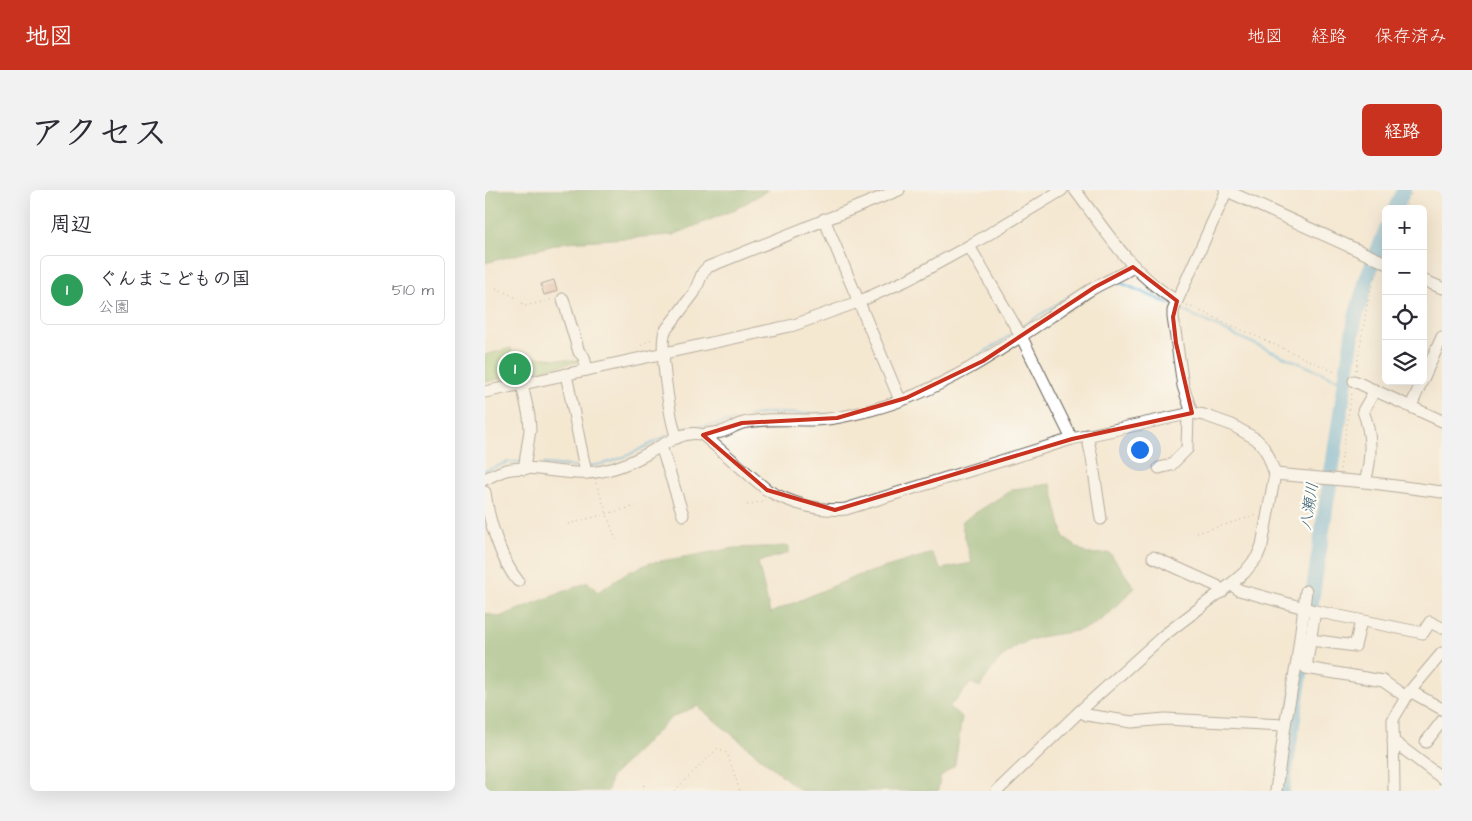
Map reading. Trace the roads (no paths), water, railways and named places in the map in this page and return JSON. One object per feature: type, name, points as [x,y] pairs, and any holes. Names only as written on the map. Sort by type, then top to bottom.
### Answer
[{"type":"street","points":[[677,438],[672,423],[663,354],[663,335],[694,293],[703,272],[708,267],[899,190]]},
{"type":"street","points":[[485,392],[794,325],[858,302],[907,280],[969,246],[1062,190]]},
{"type":"street","points":[[1075,190],[1133,267],[1151,283],[1177,301]]},
{"type":"street","points":[[1159,468],[1171,465],[1187,449],[1190,413],[1183,386],[1173,311],[1226,190],[1382,261]]},
{"type":"street","points":[[824,219],[901,400]]},
{"type":"street","points":[[969,246],[1021,336],[1072,439]]},
{"type":"street","points":[[485,479],[505,470],[524,469],[589,473],[625,465],[677,438],[694,434],[703,435],[722,432],[742,423],[784,419],[812,420],[837,418],[872,410],[938,385],[975,365],[1095,287],[1120,276],[1133,267]]},
{"type":"street","points":[[1427,282],[1442,288]]},
{"type":"street","points":[[562,298],[579,352],[584,357],[587,370]]},
{"type":"street","points":[[1427,371],[1442,338]]},
{"type":"street","points":[[567,374],[589,473]]},
{"type":"street","points":[[1354,381],[1442,421]]},
{"type":"street","points":[[521,384],[529,416],[530,430],[524,469]]},
{"type":"street","points":[[1411,406],[1421,385]]},
{"type":"street","points":[[1365,482],[1370,466],[1369,428],[1363,411],[1375,390]]},
{"type":"street","points":[[703,435],[767,490],[779,496],[822,510],[835,510],[863,504],[1087,435],[1190,413],[1204,415],[1233,425],[1256,439],[1265,450],[1275,474],[1261,551],[1257,557],[1245,572],[1227,588],[1163,636],[1080,711],[997,791]]},
{"type":"street","points":[[1087,435],[1101,519]]},
{"type":"street","points":[[661,446],[683,515]]},
{"type":"street","points":[[1275,474],[1365,482],[1442,492]]},
{"type":"street","points":[[485,492],[488,511],[495,532],[510,569],[518,581]]},
{"type":"street","points":[[1153,557],[1217,586],[1310,609],[1423,633],[1429,622],[1442,628]]},
{"type":"street","points":[[1306,591],[1310,609],[1311,640],[1306,668],[1383,682],[1442,709]]},
{"type":"street","points":[[1276,791],[1285,725],[1305,610],[1310,609]]},
{"type":"street","points":[[1311,640],[1355,646],[1361,621]]},
{"type":"street","points":[[1393,791],[1393,720],[1408,694],[1442,653]]},
{"type":"street","points":[[1080,711],[1087,715],[1133,722],[1165,719],[1285,725]]},
{"type":"street","points":[[1426,742],[1442,721]]},
{"type":"street","points":[[1393,741],[1442,778]]},
{"type":"waterway","name":"八瀬川","points":[[1397,205],[1404,190]]},
{"type":"waterway","name":"八瀬川","points":[[1308,624],[1355,319],[1368,275],[1382,240]]},
{"type":"waterway","points":[[1121,283],[1170,304]]},
{"type":"waterway","points":[[1020,328],[1080,289]]},
{"type":"waterway","points":[[1180,309],[1243,339],[1346,383]]},
{"type":"waterway","points":[[970,361],[1016,332]]},
{"type":"waterway","points":[[749,416],[768,413],[826,414]]},
{"type":"waterway","points":[[680,430],[721,424],[734,420]]},
{"type":"waterway","points":[[589,466],[610,462],[668,435]]},
{"type":"waterway","points":[[485,471],[508,462],[521,462]]},
{"type":"waterway","points":[[544,464],[581,467]]},
{"type":"waterway","name":"八瀬川","points":[[1282,791],[1304,652]]},
{"type":"place","name":"ぐんまこどもの国","points":[[515,369]]}]
